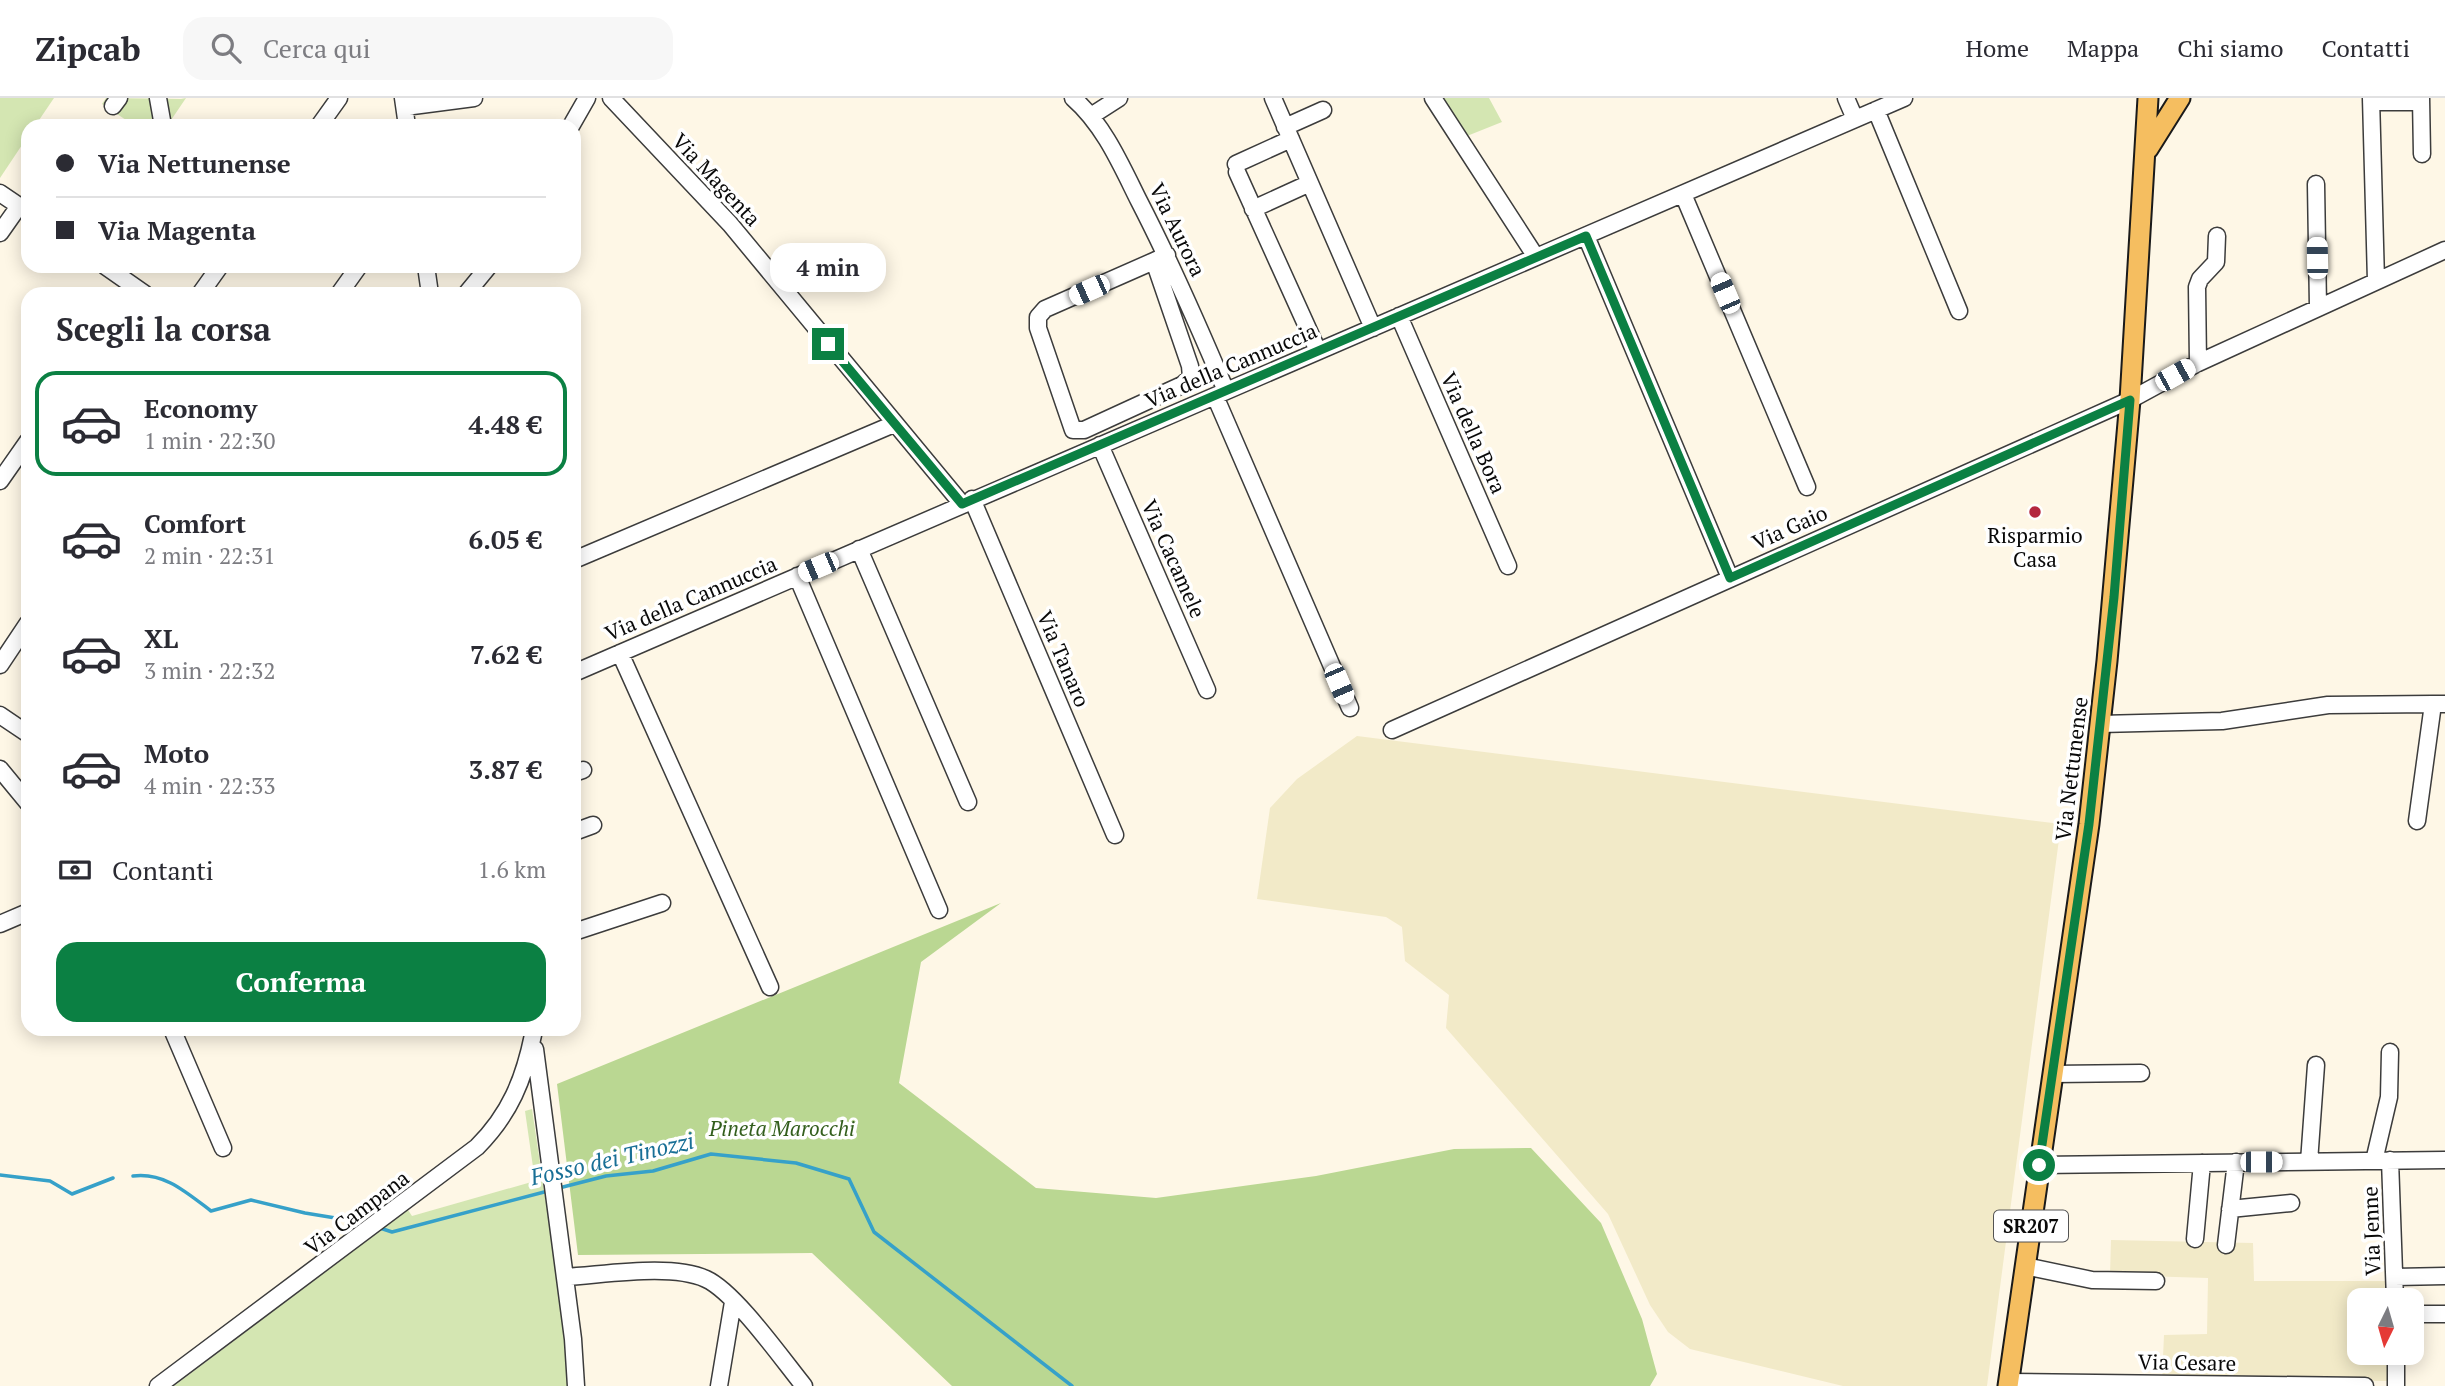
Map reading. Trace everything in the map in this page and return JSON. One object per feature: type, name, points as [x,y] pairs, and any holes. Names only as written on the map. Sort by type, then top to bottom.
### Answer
[{"type":"main road","name":"Via Nettunense","points":[[2008,1384],[2100,724],[2130,400],[2147,98]]},
{"type":"main road","name":"Via Nettunense","points":[[2146,153],[2180,98]]},
{"type":"street","points":[[158,98],[162,119]]},
{"type":"street","points":[[324,119],[339,98]]},
{"type":"street","points":[[404,103],[474,98]]},
{"type":"street","points":[[575,119],[587,98]]},
{"type":"street","name":"Via Magenta","points":[[611,98],[730,225],[894,424],[967,501]]},
{"type":"street","name":"Via Aurora","points":[[1073,98],[1091,116],[1115,153],[1221,393],[1350,709]]},
{"type":"street","points":[[1091,116],[1119,98]]},
{"type":"street","points":[[1273,98],[1373,328]]},
{"type":"street","points":[[1433,98],[1536,257]]},
{"type":"street","points":[[1846,98],[1855,119]]},
{"type":"street","name":"Via della Cannuccia","points":[[581,670],[1905,98]]},
{"type":"street","points":[[2376,281],[2371,100],[2421,100],[2422,154]]},
{"type":"street","points":[[1318,351],[1237,168],[1322,110]]},
{"type":"street","points":[[1876,110],[1959,311]]},
{"type":"street","points":[[1253,208],[1310,183]]},
{"type":"street","points":[[2316,184],[2318,307]]},
{"type":"street","points":[[0,193],[21,207]]},
{"type":"street","points":[[1683,194],[1807,487]]},
{"type":"street","points":[[0,233],[21,212]]},
{"type":"street","points":[[1586,236],[1730,578]]},
{"type":"street","points":[[2198,363],[2197,288],[2200,279],[2216,262],[2217,236]]},
{"type":"street","name":"Via Gaio","points":[[1392,730],[2130,400],[2198,363],[2445,250]]},
{"type":"street","points":[[1160,258],[1191,377],[1182,385],[1084,430],[1076,431],[1070,426],[1038,328],[1038,317],[1045,309],[1160,258]]},
{"type":"street","points":[[114,273],[131,287]]},
{"type":"street","points":[[472,287],[483,273]]},
{"type":"street","name":"Via della Bora","points":[[1399,316],[1508,566]]},
{"type":"street","points":[[581,557],[894,424]]},
{"type":"street","name":"Via Cacamele","points":[[1100,445],[1207,690]]},
{"type":"street","points":[[0,481],[21,451]]},
{"type":"street","name":"Via Tanaro","points":[[967,501],[1115,835]]},
{"type":"street","points":[[859,549],[968,802]]},
{"type":"street","points":[[797,576],[939,910]]},
{"type":"street","points":[[0,665],[21,634]]},
{"type":"street","points":[[620,653],[770,987]]},
{"type":"street","points":[[2100,724],[2227,721],[2322,705],[2439,704],[2417,821]]},
{"type":"street","points":[[0,715],[21,729]]},
{"type":"street","points":[[0,769],[21,794]]},
{"type":"street","points":[[581,829],[593,825]]},
{"type":"street","points":[[581,930],[662,903]]},
{"type":"street","points":[[0,924],[21,915]]},
{"type":"street","points":[[175,1036],[223,1148]]},
{"type":"street","name":"Via Campana","points":[[158,1386],[367,1233],[465,1157],[496,1126],[521,1084],[532,1036]]},
{"type":"street","points":[[534,1036],[556,1201],[576,1386]]},
{"type":"street","name":"Via Jenne","points":[[2390,1052],[2389,1097],[2382,1160],[2395,1288]]},
{"type":"street","points":[[2309,1161],[2316,1065]]},
{"type":"street","points":[[2053,1074],[2141,1073]]},
{"type":"street","points":[[2039,1165],[2445,1160]]},
{"type":"street","points":[[2226,1245],[2236,1162]]},
{"type":"street","points":[[2195,1239],[2202,1163]]},
{"type":"street","points":[[2230,1209],[2291,1203]]},
{"type":"street","points":[[2025,1266],[2095,1280],[2156,1281]]},
{"type":"street","points":[[565,1277],[685,1273],[715,1284],[804,1386]]},
{"type":"street","points":[[2395,1277],[2445,1276]]},
{"type":"street","points":[[719,1386],[733,1302]]},
{"type":"street","points":[[2424,1314],[2445,1314]]},
{"type":"street","points":[[2396,1365],[2396,1386]]},
{"type":"street","name":"Via Cesare","points":[[2008,1384],[2365,1386]]},
{"type":"shaded area","points":[[1357,736],[2061,824],[1987,1386],[1843,1386],[1690,1349],[1668,1332],[1650,1305],[1608,1214],[1446,1028],[1449,995],[1405,961],[1402,927],[1386,917],[1257,899],[1270,808],[1297,779]]},
{"type":"shaded area","points":[[2111,1240],[2253,1243],[2254,1281],[2386,1281],[2386,1288],[2347,1288],[2347,1365],[2388,1365],[2389,1381],[2162,1380],[2164,1335],[2207,1334],[2208,1278],[2110,1275]]},
{"type":"green space","points":[[0,98],[54,98],[40,119],[21,119],[21,146],[0,178]]},
{"type":"green space","points":[[106,98],[186,98],[172,119],[124,119],[102,104]]},
{"type":"green space","points":[[1441,98],[1489,98],[1502,122],[1467,136]]},
{"type":"green space","name":"Pineta Marocchi","points":[[1001,903],[921,962],[899,1083],[1036,1188],[1156,1198],[1316,1176],[1454,1149],[1531,1148],[1601,1223],[1642,1319],[1657,1374],[1650,1386],[952,1386],[812,1253],[578,1255],[557,1084]]},
{"type":"green space","points":[[532,1109],[573,1386],[174,1386],[408,1210],[412,1216],[535,1181],[525,1111]]},
{"type":"waterway","name":"Fosso dei Tinozzi","points":[[559,1188],[606,1176],[653,1171],[711,1154],[796,1163],[849,1179],[874,1232],[1072,1386]]},
{"type":"waterway","name":"Fosso dei Tinozzi","points":[[0,1175],[50,1181],[72,1194],[113,1178]]},
{"type":"waterway","name":"Fosso dei Tinozzi","points":[[133,1176],[165,1180],[211,1211],[251,1200],[305,1213],[366,1223]]},
{"type":"waterway","name":"Fosso dei Tinozzi","points":[[380,1228],[392,1232],[548,1191]]},
{"type":"place","name":"Risparmio Casa","points":[[2035,512]]},
{"type":"route","points":[[828,344],[962,504],[1586,236],[1730,578],[2130,400],[2114,597],[2089,824],[2039,1165]]}]
